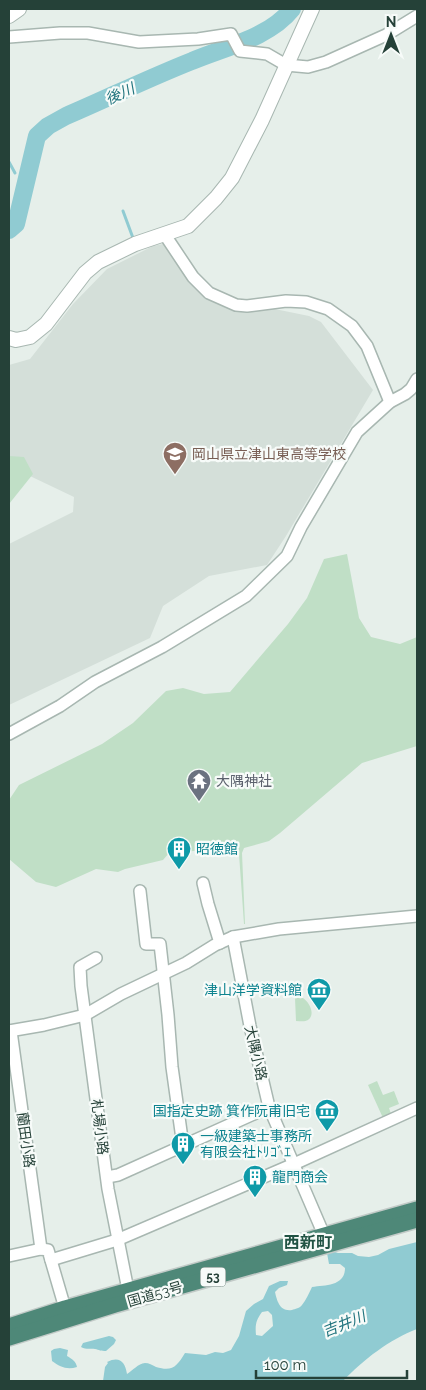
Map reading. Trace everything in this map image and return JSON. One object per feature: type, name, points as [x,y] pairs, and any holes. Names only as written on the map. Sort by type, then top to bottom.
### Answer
[{"type":"highway","name":"国道53号","points":[[9,1326],[115,1305],[325,1240],[417,1208]]},
{"type":"highway","name":"国道53号","points":[[9,1338],[128,1290],[325,1240],[417,1220]]},
{"type":"street","points":[[9,16],[19,9]]},
{"type":"street","points":[[9,338],[16,340],[30,337],[46,324],[85,273],[98,262],[135,244],[188,226],[202,213],[232,178],[262,120],[312,9]]},
{"type":"street","points":[[9,37],[88,33],[139,42],[198,39],[231,34],[240,51],[267,54],[286,64],[308,67],[326,62],[386,35],[417,16]]},
{"type":"street","points":[[165,235],[193,277],[209,293],[236,305],[247,306],[286,301],[306,302],[328,309],[352,326],[367,346],[390,402]]},
{"type":"street","points":[[9,734],[60,706],[95,682],[162,647],[246,596],[287,556],[311,510],[357,432],[390,402],[415,387]]},
{"type":"street","points":[[203,883],[220,943]]},
{"type":"street","points":[[140,891],[146,944],[160,944],[172,1067],[183,1146]]},
{"type":"street","points":[[10,1031],[44,1025],[85,1014],[233,938],[279,929],[417,916]]},
{"type":"street","name":"大隅小路","points":[[233,938],[250,1026],[269,1106],[325,1240]]},
{"type":"street","name":"札場小路","points":[[96,958],[80,967],[106,1177],[128,1290]]},
{"type":"street","name":"蘭田小路","points":[[10,1031],[41,1249]]},
{"type":"street","points":[[106,1177],[118,1175],[269,1106]]},
{"type":"street","points":[[51,1260],[117,1240],[294,1164],[417,1108]]},
{"type":"street","points":[[9,1256],[41,1249],[48,1250],[66,1314]]},
{"type":"shaded area","name":"岡山県立津山東高等学校","points":[[163,244],[206,295],[309,316],[321,322],[373,390],[267,565],[209,576],[163,606],[150,638],[9,705],[9,544],[73,512],[74,497],[9,466],[9,365],[30,359],[73,304],[107,269],[153,246]]},
{"type":"green space","points":[[9,456],[24,457],[33,474],[9,504]]},
{"type":"green space","points":[[347,554],[359,618],[371,637],[400,644],[417,637],[417,746],[362,763],[269,841],[244,848],[242,853],[245,924],[239,854],[236,849],[169,853],[163,860],[118,872],[96,869],[56,887],[36,882],[9,859],[9,800],[19,785],[102,744],[133,723],[166,691],[183,688],[204,694],[230,692],[288,624],[307,598],[324,559]]},
{"type":"green space","points":[[295,998],[303,998],[309,1005],[312,1011],[308,1020],[296,1021]]},
{"type":"green space","points":[[377,1081],[383,1095],[394,1091],[399,1104],[389,1108],[391,1114],[383,1118],[368,1085]]},
{"type":"water","name":"吉井川","points":[[417,1242],[417,1329],[397,1338],[377,1351],[343,1381],[103,1381],[105,1367],[107,1362],[111,1360],[121,1361],[125,1366],[127,1374],[145,1363],[167,1369],[174,1367],[185,1353],[206,1355],[231,1350],[239,1336],[246,1311],[263,1299],[269,1286],[280,1281],[288,1281],[287,1285],[275,1292],[278,1302],[282,1308],[288,1310],[299,1308],[312,1287],[334,1284],[342,1278],[345,1268],[340,1264],[329,1264],[327,1253],[332,1251],[369,1257],[389,1249]],"holes":[[[268,1311],[272,1315],[273,1326],[262,1336],[256,1335],[256,1323],[262,1312]]]},
{"type":"water","points":[[109,1336],[116,1340],[106,1351],[81,1347],[83,1343]]},
{"type":"water","points":[[60,1348],[68,1350],[67,1356],[75,1362],[77,1367],[64,1367],[52,1361],[51,1351]]},
{"type":"waterway","name":"後川","points":[[9,230],[16,224],[37,136],[48,126],[160,74],[259,35],[282,19],[292,9]]},
{"type":"waterway","points":[[9,162],[15,173]]},
{"type":"waterway","points":[[123,211],[133,238]]},
{"type":"place","name":"岡山県立津山東高等学校","points":[[175,475]]},
{"type":"place","name":"大隅神社","points":[[199,802]]},
{"type":"place","name":"昭徳館","points":[[179,870]]},
{"type":"place","name":"津山洋学資料館","points":[[319,1011]]},
{"type":"place","name":"国指定史跡 箕作阮甫旧宅","points":[[327,1132]]},
{"type":"place","name":"一級建築士事務所 有限会社ﾄﾘｺﾞｴ","points":[[183,1165]]},
{"type":"place","name":"龍門商会","points":[[255,1198]]},
{"type":"district","name":"西新町","points":[[308,1242]]}]
